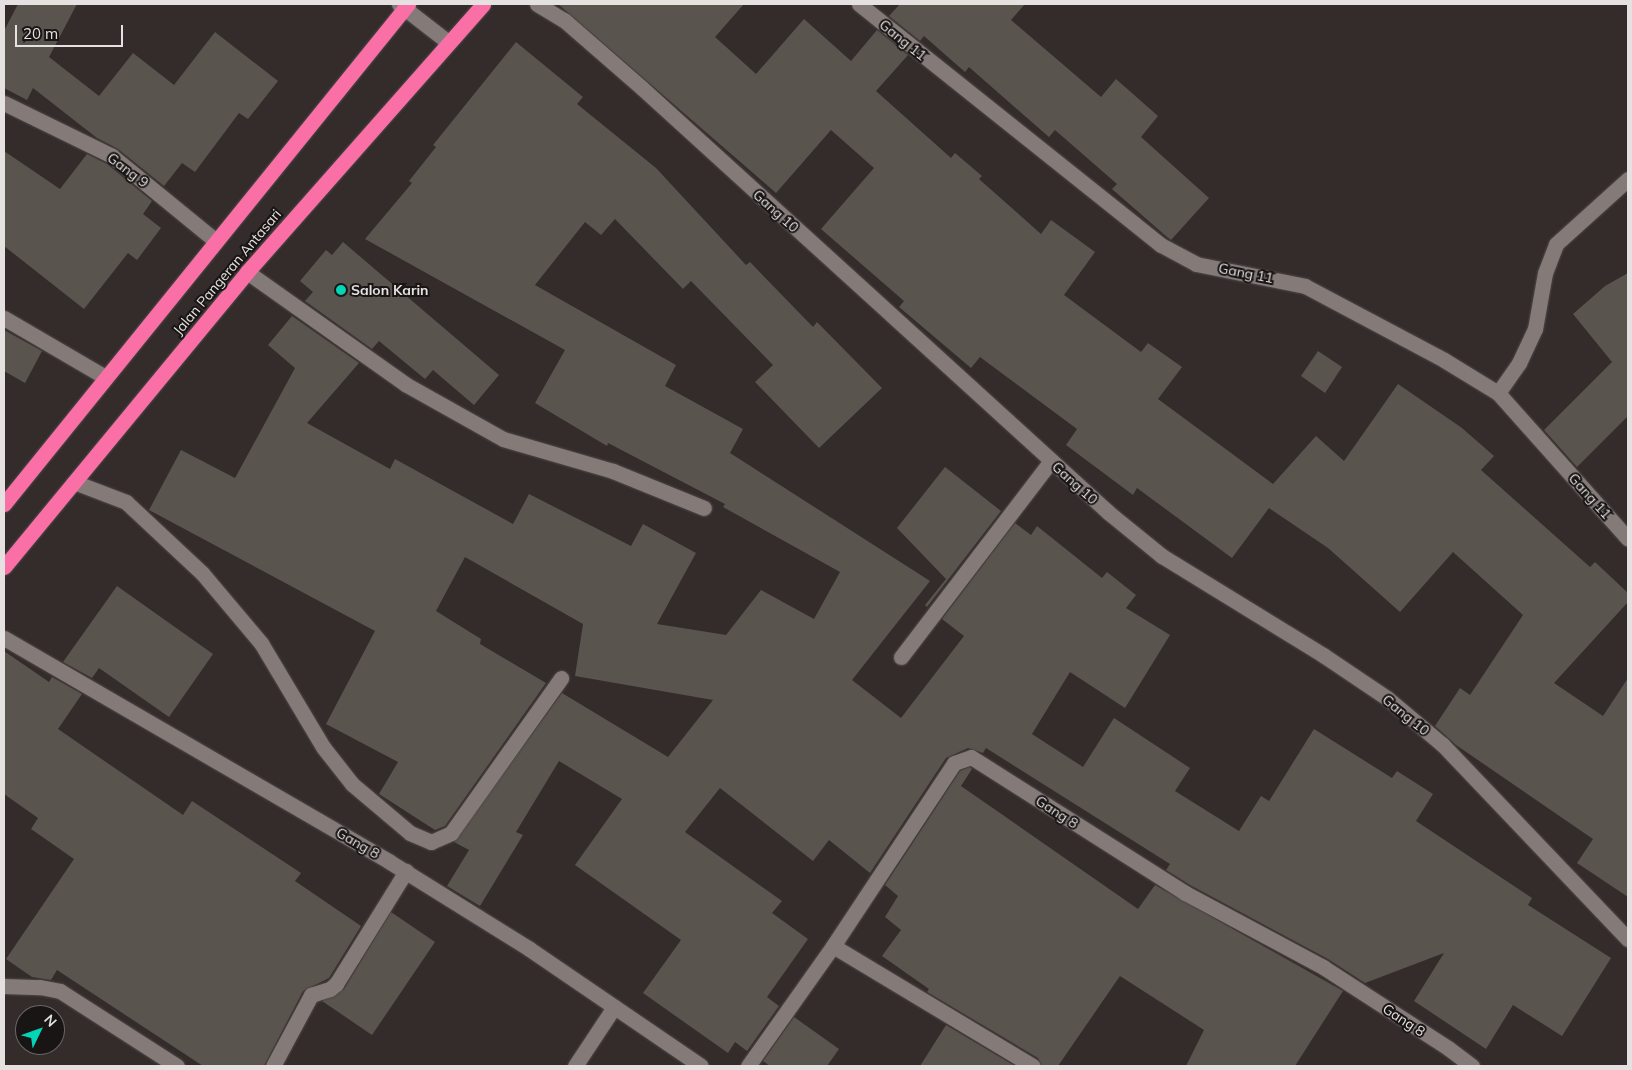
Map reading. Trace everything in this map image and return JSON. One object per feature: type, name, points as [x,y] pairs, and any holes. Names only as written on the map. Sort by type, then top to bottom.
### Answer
[{"type":"highway","name":"Jalan Pangeran Antasari","points":[[4,568],[247,272],[482,4]]},
{"type":"highway","name":"Jalan Pangeran Antasari","points":[[4,504],[404,5]]},
{"type":"street","name":"Gang 10","points":[[537,4],[564,20],[1051,461],[1162,556],[1323,654],[1394,704],[1481,782],[1628,939]]},
{"type":"street","name":"Gang 11","points":[[859,4],[1160,245],[1196,264],[1305,286],[1444,360],[1498,393],[1628,539]]},
{"type":"street","points":[[404,5],[448,42]]},
{"type":"street","name":"Gang 9","points":[[4,103],[112,156],[216,241]]},
{"type":"street","points":[[1498,393],[1519,363],[1535,329],[1545,273],[1556,244],[1628,179]]},
{"type":"street","points":[[247,272],[405,384],[503,439],[614,471],[704,508]]},
{"type":"street","points":[[4,318],[105,377]]},
{"type":"street","points":[[901,657],[1051,461]]},
{"type":"street","points":[[74,482],[126,502],[202,573],[260,643],[323,747],[352,784],[410,832],[431,842],[451,833],[561,678]]},
{"type":"street","name":"Gang 8","points":[[4,638],[406,871],[528,948],[701,1066]]},
{"type":"street","name":"Gang 8","points":[[748,1066],[833,946],[954,763],[971,756],[1185,893],[1323,967],[1448,1048],[1472,1066]]},
{"type":"street","points":[[273,1066],[311,995],[330,989],[336,984],[406,871]]},
{"type":"street","points":[[833,946],[1033,1066]]},
{"type":"street","points":[[4,986],[40,987],[60,991],[177,1066]]},
{"type":"street","points":[[575,1066],[614,1007]]},
{"type":"building","points":[[18,4],[77,4],[49,57],[99,96],[133,53],[174,85],[215,32],[278,81],[248,119],[239,113],[195,172],[182,163],[164,186],[118,149],[97,138],[33,88],[27,100],[4,88],[4,31]]},
{"type":"building","points":[[558,4],[744,4],[715,37],[756,74],[804,19],[851,61],[877,30],[908,55],[876,91],[951,158],[955,153],[982,176],[979,179],[1041,234],[1051,220],[1095,252],[1064,295],[1141,352],[1148,343],[1182,367],[1158,399],[1273,484],[1316,436],[1344,461],[1398,384],[1462,428],[1494,456],[1481,470],[1590,567],[1595,562],[1628,593],[1628,602],[1554,683],[1603,716],[1628,678],[1628,897],[1577,863],[1593,839],[1456,745],[1435,726],[1460,688],[1470,695],[1523,615],[1453,552],[1400,612],[1328,548],[1269,508],[1232,558],[1137,488],[1133,495],[1066,445],[1077,429],[980,357],[971,368],[899,307],[904,301],[821,229],[874,168],[831,130],[776,193]]},
{"type":"building","points":[[900,4],[1025,4],[1011,20],[1101,97],[1116,79],[1158,116],[1141,137],[1209,198],[1171,240],[1112,189],[1117,184],[1055,130],[1049,137],[969,67],[965,72],[924,36],[920,41],[889,16]]},
{"type":"building","points":[[516,42],[583,97],[577,104],[656,168],[746,265],[750,262],[813,327],[817,322],[882,388],[819,448],[755,382],[773,365],[691,281],[683,289],[615,219],[601,235],[585,222],[535,285],[676,365],[665,386],[743,429],[730,453],[930,581],[852,680],[901,718],[964,636],[942,619],[1015,523],[1031,535],[1037,526],[1102,578],[1107,572],[1136,595],[1126,608],[1170,635],[1125,708],[1070,672],[1032,734],[1083,767],[1114,718],[1190,768],[1175,791],[1239,831],[1261,796],[1269,801],[1314,729],[1392,778],[1397,771],[1433,794],[1416,821],[1532,898],[1528,905],[1611,958],[1562,1036],[1513,1005],[1486,1049],[1414,1001],[1444,953],[1365,983],[1328,959],[1190,885],[1166,870],[1170,864],[986,748],[983,753],[968,748],[946,758],[870,873],[829,840],[813,861],[720,788],[685,832],[782,901],[772,913],[808,939],[767,997],[779,1006],[747,1051],[735,1042],[728,1053],[643,993],[681,940],[575,865],[622,799],[559,761],[516,832],[523,835],[480,906],[447,886],[469,850],[454,842],[562,693],[668,757],[713,700],[575,676],[583,624],[465,557],[436,611],[481,639],[480,644],[546,683],[445,826],[435,830],[379,794],[398,762],[326,724],[375,631],[149,510],[181,450],[235,478],[295,368],[268,345],[292,316],[359,363],[307,423],[390,469],[395,459],[513,524],[529,494],[631,546],[643,524],[696,553],[657,624],[726,635],[761,590],[814,619],[840,572],[723,507],[725,504],[608,443],[607,446],[535,403],[565,350],[365,239],[412,183],[409,181],[436,147],[433,145]]},
{"type":"building","points":[[4,151],[60,189],[87,154],[107,164],[152,201],[143,214],[161,228],[137,260],[128,253],[84,309],[4,246]]},
{"type":"building","points":[[343,242],[499,375],[474,405],[433,370],[425,379],[379,341],[372,349],[305,301],[313,292],[300,281],[326,250],[332,255]]},
{"type":"building","points":[[1628,273],[1628,416],[1577,467],[1544,430],[1612,362],[1573,314],[1605,286]]},
{"type":"building","points":[[4,330],[42,351],[25,383],[4,371]]},
{"type":"building","points":[[1318,351],[1342,367],[1325,393],[1301,376]]},
{"type":"building","points":[[945,467],[1001,511],[927,607],[925,605],[946,579],[897,528]]},
{"type":"building","points":[[117,586],[213,654],[169,717],[99,668],[92,678],[63,662]]},
{"type":"building","points":[[4,651],[49,682],[52,677],[82,694],[58,729],[183,815],[192,801],[301,873],[295,881],[361,926],[329,978],[303,991],[264,1066],[203,1066],[57,970],[51,980],[32,977],[6,959],[74,859],[31,829],[38,818],[4,794]]},
{"type":"building","points":[[970,767],[972,769],[961,786],[1138,909],[1155,885],[1343,991],[1295,1066],[1186,1066],[1204,1030],[1120,976],[1058,1066],[1042,1066],[1038,1058],[927,992],[929,989],[882,956],[901,930],[885,917],[898,896],[885,885],[960,771]]},
{"type":"building","points":[[391,912],[435,942],[372,1035],[322,1001],[344,989]]},
{"type":"building","points":[[794,1017],[839,1049],[827,1066],[770,1066],[763,1061]]},
{"type":"building","points":[[946,1025],[1015,1066],[920,1066]]},
{"type":"place","name":"Salon Karin","points":[[341,290]]}]
